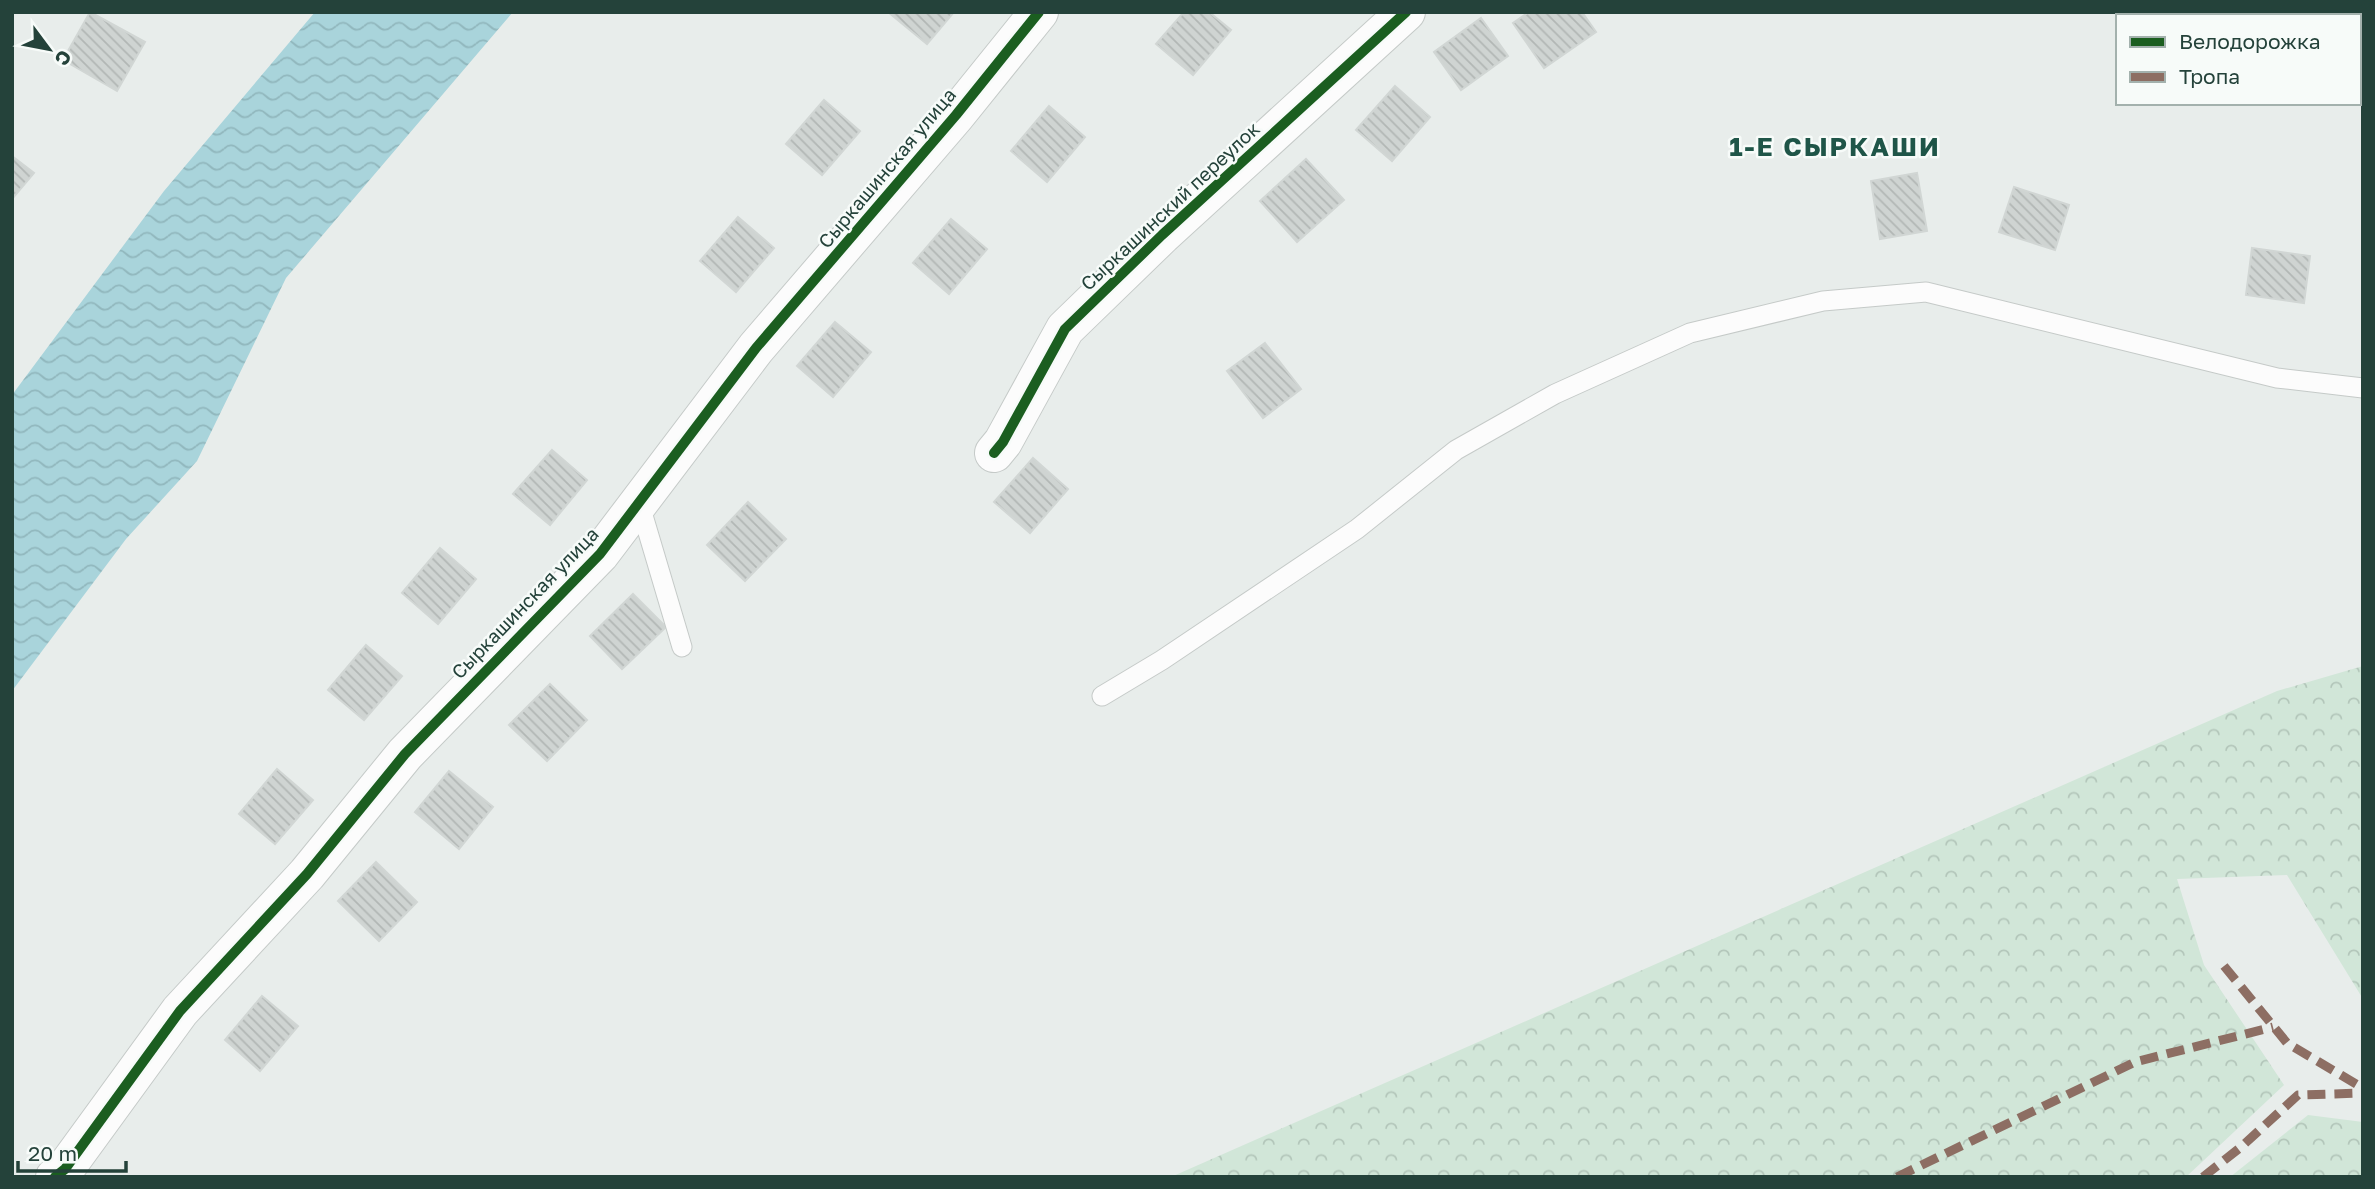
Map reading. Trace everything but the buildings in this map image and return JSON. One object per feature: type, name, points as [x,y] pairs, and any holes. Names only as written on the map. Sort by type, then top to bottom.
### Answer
[{"type":"street","name":"Сыркашинская улица","points":[[55,1177],[65,1169],[180,1011],[307,874],[405,754],[600,554],[756,348],[956,114],[1039,12]]},
{"type":"street","name":"Сыркашинский переулок","points":[[994,453],[1003,442],[1065,329],[1162,235],[1406,12]]},
{"type":"lane","points":[[1102,695],[1162,660],[1357,529],[1456,450],[1555,394],[1690,333],[1823,301],[1926,292],[2277,378],[2363,388]]},
{"type":"lane","points":[[639,502],[682,647]]},
{"type":"green space","points":[[2363,666],[2363,999],[2287,875],[2177,879],[2204,965],[2284,1085],[2186,1177],[1171,1177],[2277,691]]},
{"type":"green space","points":[[2308,1115],[2363,1122],[2363,1177],[2230,1177]]},
{"type":"water","points":[[315,12],[513,12],[286,278],[197,461],[126,539],[12,691],[12,395],[164,191]]},
{"type":"marked path","points":[[2224,966],[2287,1043],[2363,1088]]},
{"type":"marked path","points":[[1897,1177],[2135,1062],[2273,1027]]},
{"type":"marked path","points":[[2203,1177],[2241,1147],[2298,1095],[2363,1093]]},
{"type":"cycle path","points":[[55,1177],[65,1169],[180,1011],[307,874],[405,754],[600,554],[756,348],[956,115],[1039,12]]},
{"type":"cycle path","points":[[994,453],[1003,442],[1065,329],[1162,235],[1406,12]]},
{"type":"district","name":"1-Е СЫРКАШИ","points":[[1835,147]]}]
